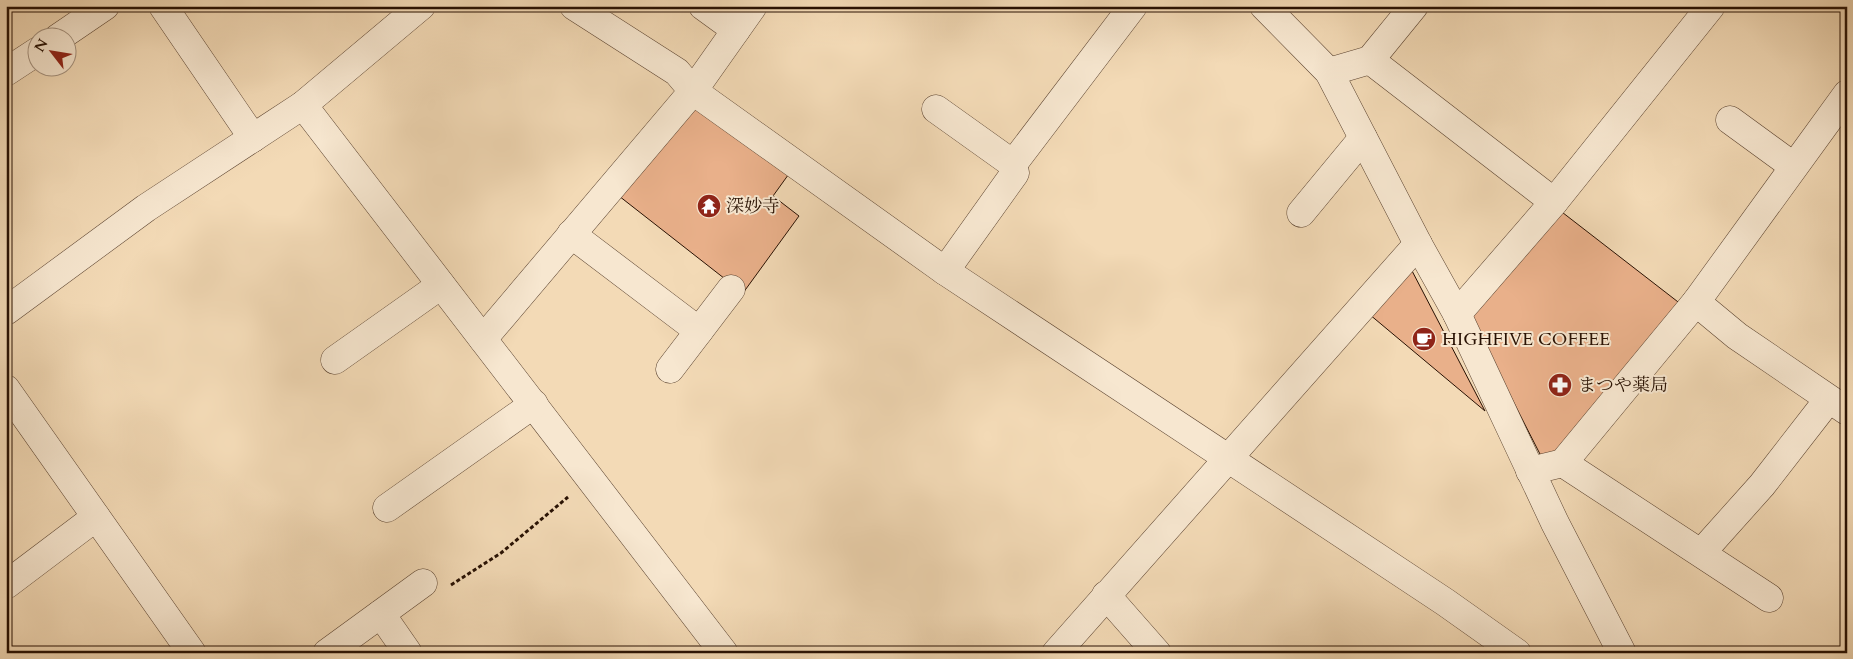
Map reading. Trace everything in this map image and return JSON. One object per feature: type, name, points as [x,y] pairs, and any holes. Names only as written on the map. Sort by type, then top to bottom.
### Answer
[{"type":"street","points":[[73,28],[105,6]]},
{"type":"street","points":[[163,6],[254,138]]},
{"type":"street","points":[[6,311],[146,208],[302,105],[421,6]]},
{"type":"street","points":[[574,6],[677,72],[693,91],[946,271],[1445,602],[1517,653]]},
{"type":"street","points":[[703,6],[736,30]]},
{"type":"street","points":[[483,339],[693,91],[753,6]]},
{"type":"street","points":[[946,271],[1015,173],[1014,164],[1133,6]]},
{"type":"street","points":[[1329,72],[1370,60],[1414,6]]},
{"type":"street","points":[[1458,314],[1554,202],[1711,6]]},
{"type":"street","points":[[1270,8],[1329,72],[1418,244],[1458,314],[1555,523],[1622,653]]},
{"type":"street","points":[[6,72],[28,58]]},
{"type":"street","points":[[1370,60],[1554,202]]},
{"type":"street","points":[[1530,471],[1563,463],[1696,302],[1847,94]]},
{"type":"street","points":[[302,105],[724,653]]},
{"type":"street","points":[[936,109],[1014,164]]},
{"type":"street","points":[[1730,120],[1793,166]]},
{"type":"street","points":[[1301,213],[1363,138]]},
{"type":"street","points":[[572,234],[699,331]]},
{"type":"street","points":[[1056,653],[1418,244]]},
{"type":"street","points":[[335,360],[441,285]]},
{"type":"street","points":[[670,369],[731,289]]},
{"type":"street","points":[[1696,302],[1737,336],[1838,405],[1762,484],[1702,552]]},
{"type":"street","points":[[6,389],[190,652]]},
{"type":"street","points":[[387,508],[534,404]]},
{"type":"street","points":[[1563,463],[1702,552],[1769,598]]},
{"type":"street","points":[[6,585],[96,517]]},
{"type":"street","points":[[327,653],[423,583]]},
{"type":"street","points":[[1106,595],[1157,653]]},
{"type":"street","points":[[381,614],[408,653]]},
{"type":"path","points":[[423,583],[430,591],[445,589],[501,553],[591,478]]},
{"type":"building","name":"深妙寺","points":[[703,107],[791,171],[773,196],[799,216],[743,293],[619,196],[690,110]]},
{"type":"building","name":"まつや薬局","points":[[1558,209],[1682,305],[1556,456],[1542,458],[1468,313]]},
{"type":"building","points":[[1410,267],[1485,411],[1369,314]]},
{"type":"place","name":"深妙寺","points":[[709,206]]},
{"type":"place","name":"HIGHFIVE COFFEE","points":[[1424,339]]},
{"type":"place","name":"まつや薬局","points":[[1560,385]]}]
